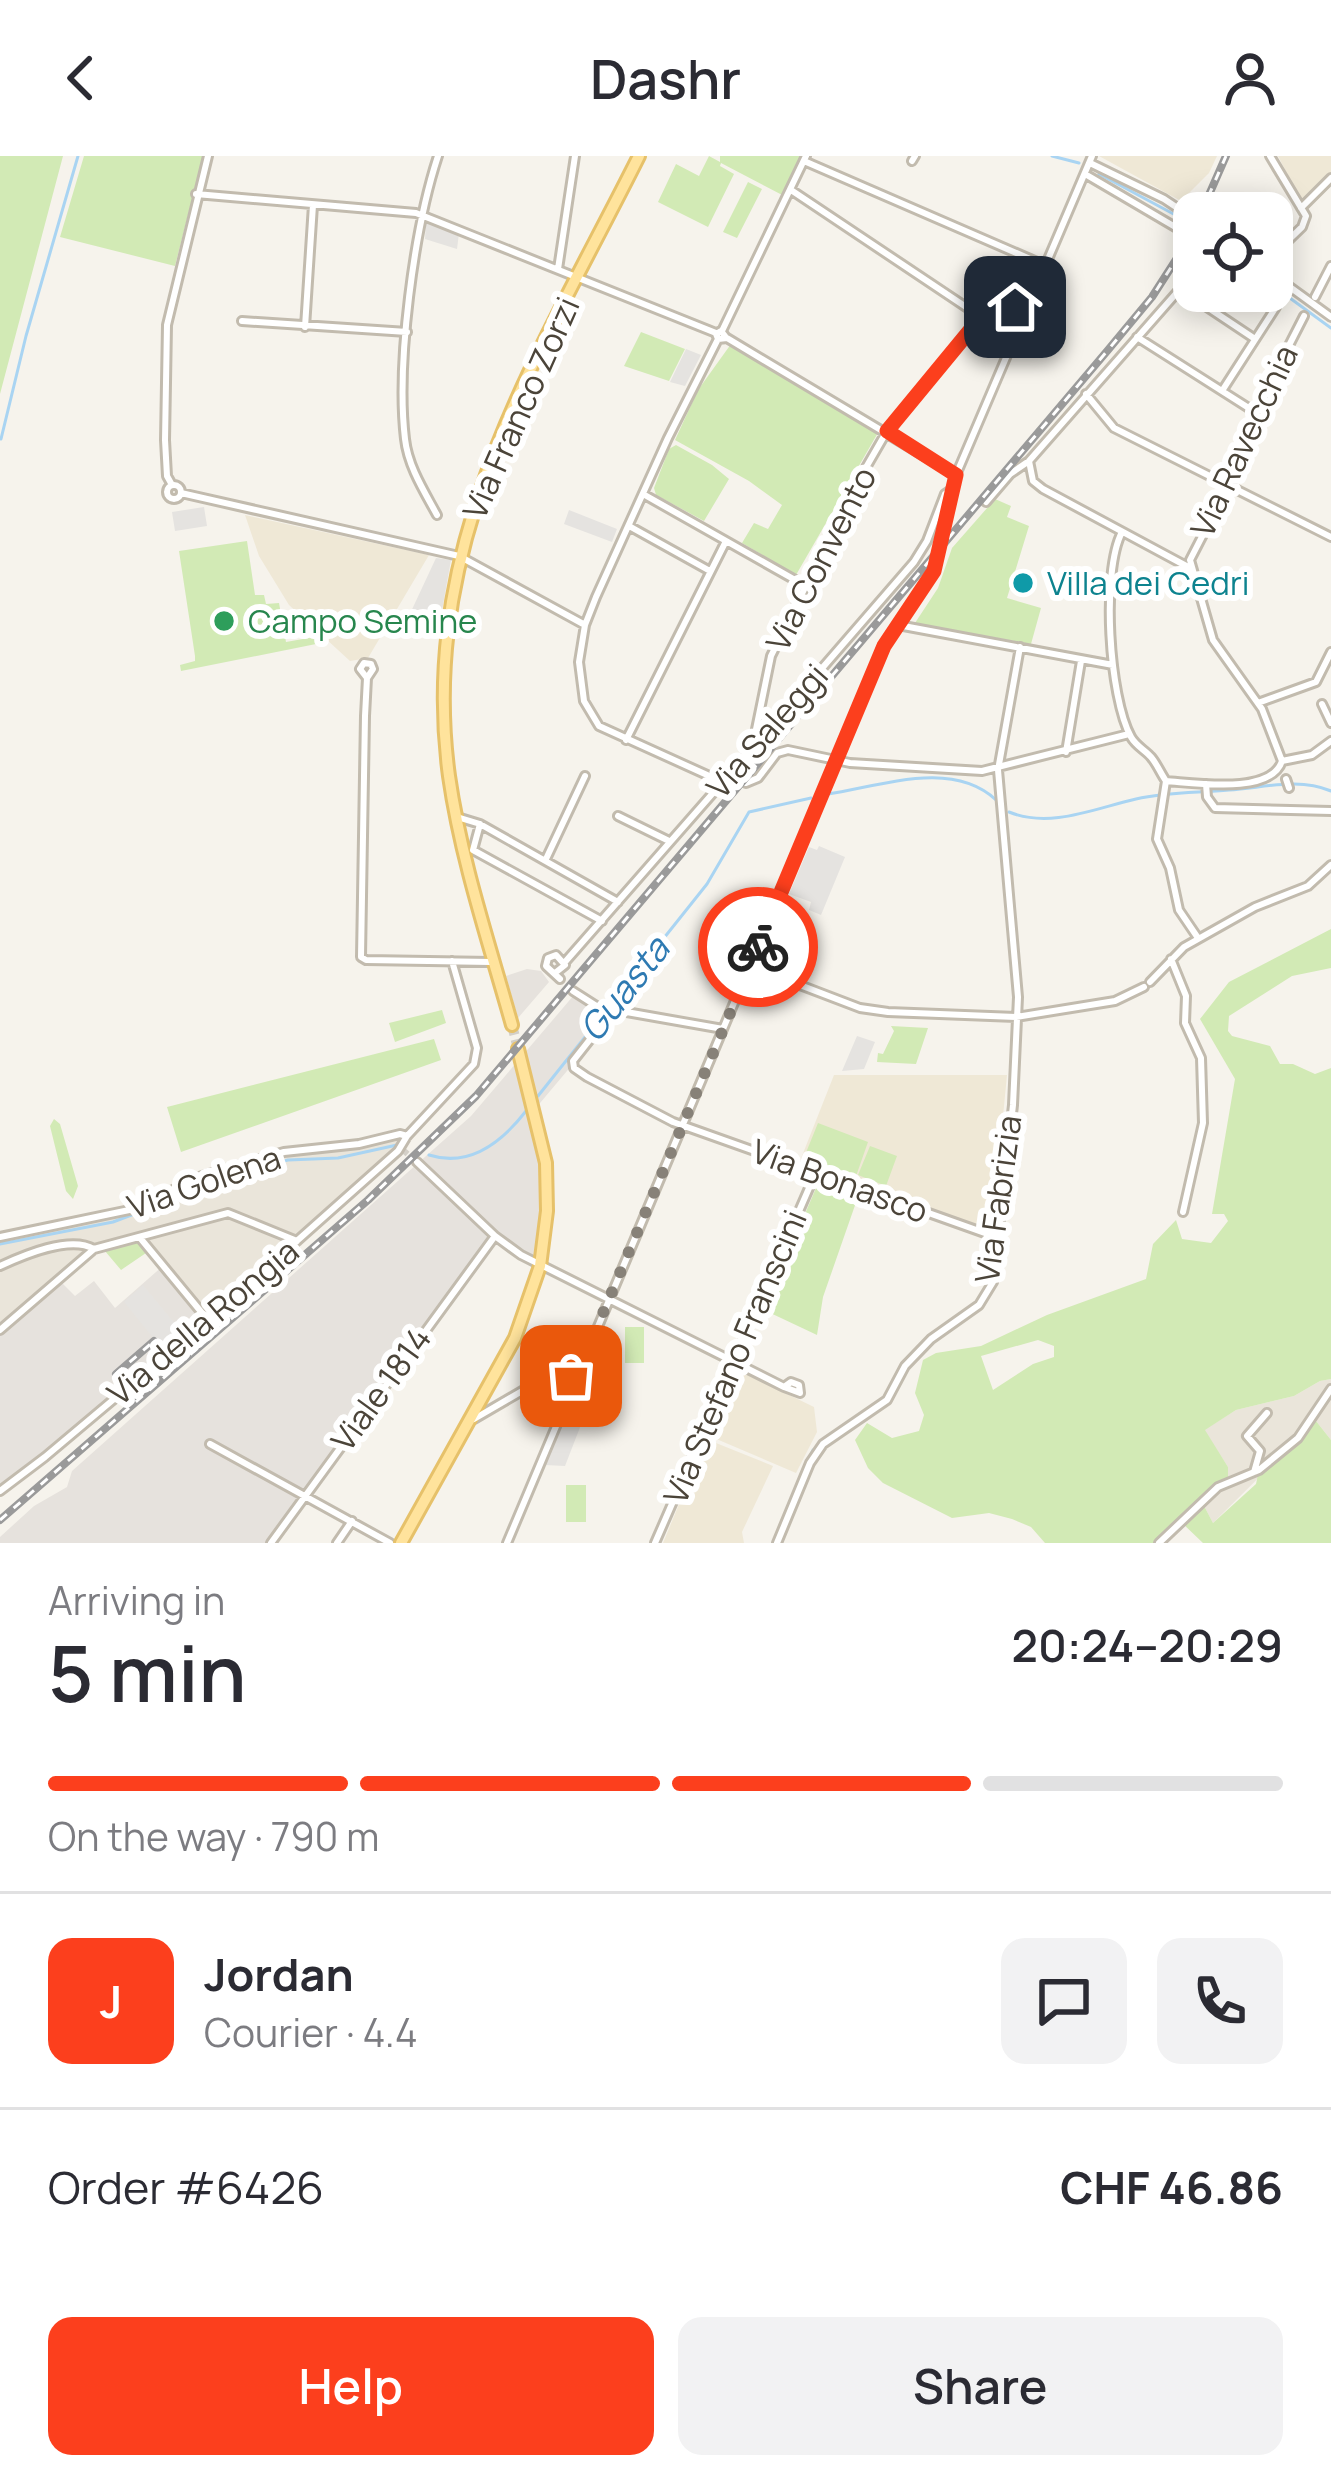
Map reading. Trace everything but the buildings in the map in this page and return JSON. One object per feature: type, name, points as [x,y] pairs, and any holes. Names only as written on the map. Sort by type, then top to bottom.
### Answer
[{"type":"main road","name":"Via Franco Zorzi","points":[[512,1024],[456,817],[444,724],[443,662],[459,556],[498,443],[639,156]]},
{"type":"main road","points":[[401,1543],[515,1338],[540,1266],[547,1211],[546,1163],[518,1049]]},
{"type":"street","points":[[208,156],[167,326],[165,432],[167,476],[172,485],[181,493],[459,556],[585,625]]},
{"type":"street","points":[[436,515],[405,440],[407,332],[422,214],[438,156]]},
{"type":"street","points":[[558,269],[575,156]]},
{"type":"street","points":[[1270,156],[1306,216],[1293,236]]},
{"type":"street","points":[[724,784],[599,726],[586,710],[578,662],[585,625],[643,494],[805,158],[1044,265]]},
{"type":"street","points":[[507,1543],[884,646],[934,571],[956,475],[1091,160],[1173,206]]},
{"type":"street","points":[[1085,174],[1173,226]]},
{"type":"street","points":[[1301,208],[1331,178]]},
{"type":"street","points":[[790,190],[981,317],[999,308],[1021,307]]},
{"type":"street","points":[[196,194],[422,214],[720,335],[956,475]]},
{"type":"street","points":[[305,327],[313,205]]},
{"type":"street","points":[[1315,297],[1331,266]]},
{"type":"street","points":[[1293,289],[1331,317]]},
{"type":"street","points":[[986,502],[1010,474],[1029,461],[1173,297]]},
{"type":"street","points":[[1214,312],[1255,339]]},
{"type":"street","points":[[1222,392],[1273,312]]},
{"type":"street","name":"Via Ravecchia","points":[[1282,760],[1258,703],[1217,650],[1190,568],[1192,554],[1243,457],[1255,412],[1304,316]]},
{"type":"street","name":"Via Convento","points":[[754,736],[770,656],[887,431],[981,317]]},
{"type":"street","points":[[242,321],[407,332]]},
{"type":"street","points":[[1137,337],[1255,412]]},
{"type":"street","points":[[1086,394],[1114,428],[1331,537]]},
{"type":"street","points":[[1029,461],[1030,474],[1043,489],[1190,568]]},
{"type":"street","name":"Via Saleggi","points":[[565,962],[556,955],[548,958],[548,969],[558,976],[669,841],[724,784],[754,736],[766,733],[914,562],[928,542],[945,494],[952,490]]},
{"type":"street","points":[[643,494],[804,585]]},
{"type":"street","points":[[629,526],[710,571]]},
{"type":"street","points":[[1122,532],[1112,571],[1113,665],[1130,734],[1150,756],[1165,789],[1158,844],[1179,910],[1198,938]]},
{"type":"street","points":[[626,740],[726,541]]},
{"type":"street","points":[[897,625],[1113,665]]},
{"type":"street","name":"Via Fabrizia","points":[[777,1543],[810,1463],[823,1444],[887,1400],[904,1366],[983,1300],[993,1282],[1013,1105],[1018,989],[998,770],[1020,647]]},
{"type":"street","points":[[1258,703],[1316,682],[1331,652]]},
{"type":"street","points":[[1066,752],[1082,660]]},
{"type":"street","points":[[367,677],[360,953],[366,960],[495,962]]},
{"type":"street","points":[[1322,704],[1331,723]]},
{"type":"street","points":[[746,784],[758,778],[779,752],[998,770],[1130,734]]},
{"type":"street","points":[[1165,789],[1285,779],[1282,760],[1312,755],[1331,741]]},
{"type":"street","points":[[545,861],[585,776]]},
{"type":"street","points":[[1206,788],[1216,808],[1331,811]]},
{"type":"street","points":[[618,816],[669,841]]},
{"type":"street","points":[[456,817],[479,824],[618,902]]},
{"type":"street","points":[[479,824],[472,844],[475,851],[602,921]]},
{"type":"street","points":[[750,966],[870,1010],[1016,1017],[1113,1001],[1147,984],[1198,938],[1255,907],[1308,886],[1331,866]]},
{"type":"street","points":[[1171,959],[1186,996],[1185,1023],[1201,1058],[1203,1123],[1183,1212]]},
{"type":"street","points":[[407,1136],[474,1064],[477,1048],[452,962]]},
{"type":"street","points":[[573,991],[598,1007],[724,1029]]},
{"type":"street","name":"Via Bonasco","points":[[612,1009],[572,1065],[625,1099],[683,1125],[996,1237]]},
{"type":"street","name":"Via della Rongia","points":[[0,1491],[208,1320],[402,1149],[407,1136]]},
{"type":"street","name":"Via Golena","points":[[0,1237],[134,1209],[202,1176],[262,1157],[407,1136]]},
{"type":"street","points":[[417,1162],[495,1237],[540,1266],[784,1387]]},
{"type":"street","name":"Via Stefano Franscini","points":[[655,1543],[816,1172]]},
{"type":"street","points":[[141,1239],[228,1214],[297,1241]]},
{"type":"street","points":[[0,1330],[94,1249],[132,1237],[141,1239],[208,1320]]},
{"type":"street","name":"Viale 1814","points":[[271,1543],[407,1351],[495,1237]]},
{"type":"street","points":[[0,1266],[79,1243],[94,1249]]},
{"type":"street","points":[[466,1424],[553,1373],[582,1365]]},
{"type":"street","points":[[553,1373],[570,1374],[573,1384]]},
{"type":"street","points":[[1159,1543],[1218,1486],[1254,1472],[1306,1431],[1331,1390]]},
{"type":"street","points":[[1254,1472],[1259,1451],[1247,1436],[1267,1413]]},
{"type":"street","points":[[211,1444],[390,1543]]},
{"type":"street","points":[[337,1543],[352,1520]]},
{"type":"shaded area","points":[[1099,156],[1217,156],[1209,173],[1190,192],[1173,192],[1173,197]]},
{"type":"shaded area","points":[[1278,156],[1331,156],[1331,174],[1301,201]]},
{"type":"shaded area","points":[[426,222],[459,233],[457,249],[425,239]]},
{"type":"shaded area","points":[[686,349],[701,355],[685,386],[670,382]]},
{"type":"shaded area","points":[[204,507],[207,526],[175,531],[172,512]]},
{"type":"shaded area","points":[[569,510],[617,529],[612,542],[564,524]]},
{"type":"shaded area","points":[[245,515],[429,555],[368,658],[350,661],[289,605],[259,556]]},
{"type":"shaded area","points":[[436,558],[451,560],[441,616],[408,618]]},
{"type":"shaded area","points":[[819,846],[845,857],[821,915],[809,910],[811,902],[789,894],[809,847],[817,850]]},
{"type":"shaded area","points":[[527,969],[541,971],[549,982],[518,1018],[506,976]]},
{"type":"shaded area","points":[[574,995],[608,1012],[535,1109],[544,1150],[540,1266],[496,1237],[271,1543],[0,1543],[0,1537],[34,1506],[67,1487],[72,1471],[471,1116]]},
{"type":"shaded area","points":[[857,1036],[875,1042],[864,1069],[842,1071]]},
{"type":"shaded area","points":[[834,1075],[1007,1075],[994,1209],[987,1229],[800,1161]]},
{"type":"shaded area","points":[[407,1136],[402,1146],[208,1320],[139,1238],[104,1245],[0,1330],[0,1237],[134,1209],[202,1176],[284,1152]]},
{"type":"shaded area","points":[[164,1265],[208,1320],[0,1491],[0,1330],[58,1279],[75,1296],[94,1281],[115,1308]]},
{"type":"shaded area","points":[[143,1285],[183,1333],[163,1350],[124,1302]]},
{"type":"shaded area","points":[[736,1369],[814,1407],[817,1432],[796,1473],[707,1435]]},
{"type":"shaded area","points":[[1331,1379],[1331,1440],[1316,1421],[1213,1523],[1202,1502],[1228,1467],[1204,1430],[1236,1410],[1294,1396]]},
{"type":"shaded area","points":[[571,1402],[610,1403],[610,1417],[584,1417],[565,1466],[545,1465]]},
{"type":"shaded area","points":[[706,1439],[773,1466],[742,1532],[744,1543],[663,1543]]},
{"type":"green space","points":[[0,156],[63,156],[0,394]]},
{"type":"green space","points":[[84,156],[203,156],[175,266],[60,237]]},
{"type":"green space","points":[[709,156],[720,162],[720,156],[805,156],[786,197],[721,163],[734,174],[708,227],[658,202],[676,164],[699,176]]},
{"type":"green space","points":[[748,182],[762,189],[737,238],[723,232]]},
{"type":"green space","points":[[641,332],[685,349],[669,381],[624,366]]},
{"type":"green space","points":[[731,344],[879,431],[796,575],[742,543],[754,523],[768,529],[782,505],[675,440],[698,390]]},
{"type":"green space","points":[[676,445],[729,479],[704,521],[656,495],[654,488],[669,449]]},
{"type":"green space","points":[[995,499],[1011,506],[1007,517],[1029,526],[1007,598],[1041,608],[1031,644],[915,623],[938,588],[952,548]]},
{"type":"green space","name":"Campo Semine","points":[[247,541],[255,595],[264,595],[266,604],[279,603],[286,642],[314,637],[316,644],[181,671],[180,665],[195,661],[195,656],[179,551]]},
{"type":"green space","points":[[1331,929],[1331,968],[1292,976],[1229,1016],[1228,1031],[1270,1046],[1280,1064],[1315,1074],[1331,1068],[1331,1379],[1294,1396],[1236,1410],[1205,1430],[1228,1467],[1228,1481],[1202,1502],[1213,1523],[1256,1484],[1259,1470],[1305,1436],[1316,1421],[1331,1440],[1331,1543],[1203,1543],[1180,1521],[1159,1543],[1045,1543],[1031,1527],[1012,1519],[989,1513],[952,1518],[883,1483],[868,1468],[855,1440],[867,1423],[892,1438],[919,1431],[924,1415],[915,1393],[923,1360],[936,1353],[981,1346],[1047,1315],[1146,1279],[1153,1244],[1176,1220],[1182,1239],[1211,1243],[1228,1221],[1224,1214],[1212,1214],[1235,1079],[1200,1019],[1229,982]],"holes":[[[1038,1340],[1054,1346],[1054,1357],[1033,1364],[993,1390],[981,1356]]]},
{"type":"green space","points":[[442,1010],[446,1023],[395,1042],[389,1023]]},
{"type":"green space","points":[[891,1026],[928,1028],[916,1064],[877,1062],[894,1031]]},
{"type":"green space","points":[[434,1039],[441,1060],[181,1152],[167,1107]]},
{"type":"green space","points":[[54,1119],[60,1124],[78,1186],[73,1199],[66,1191],[50,1126]]},
{"type":"green space","points":[[818,1123],[868,1142],[855,1179],[803,1160]]},
{"type":"green space","points":[[870,1146],[897,1156],[886,1186],[858,1175]]},
{"type":"green space","points":[[824,1180],[860,1191],[823,1297],[817,1335],[764,1310],[816,1188]]},
{"type":"green space","points":[[138,1242],[146,1253],[121,1270],[105,1251]]},
{"type":"green space","points":[[625,1327],[644,1327],[644,1363],[625,1363]]},
{"type":"green space","points":[[566,1485],[586,1485],[586,1522],[566,1522]]},
{"type":"waterway","points":[[1,439],[78,156]]},
{"type":"waterway","points":[[1052,156],[1079,163]]},
{"type":"waterway","points":[[1099,174],[1173,214]]},
{"type":"waterway","points":[[1293,300],[1331,328]]},
{"type":"waterway","name":"Guasta","points":[[828,794],[937,778],[978,788],[996,800]]},
{"type":"waterway","name":"Guasta","points":[[1009,812],[1057,818],[1148,797],[1280,785],[1331,791]]},
{"type":"waterway","name":"Guasta","points":[[538,1096],[707,884],[749,812],[811,798]]},
{"type":"waterway","points":[[429,1155],[458,1158],[484,1150],[526,1111]]},
{"type":"waterway","name":"Guasta","points":[[0,1244],[113,1222],[255,1168],[397,1145]]},
{"type":"waterway","points":[[773,1543],[813,1450]]},
{"type":"tunnel","points":[[512,1025],[518,1049]]},
{"type":"tunnel","points":[[403,1150],[417,1162]]},
{"type":"railway","points":[[1210,192],[1226,156]]},
{"type":"railway","points":[[0,1520],[368,1200],[476,1096],[1108,350],[1173,264]]},
{"type":"railway","points":[[116,1374],[154,1341]]},
{"type":"way so far","points":[[571,1376],[573,1384],[758,947]]},
{"type":"place","name":"Villa dei Cedri","points":[[1023,583]]},
{"type":"place","name":"Campo Semine","points":[[224,621]]},
{"type":"route","points":[[758,947],[884,646],[923,592],[937,562],[956,475],[887,431],[981,317],[1015,307]]}]
